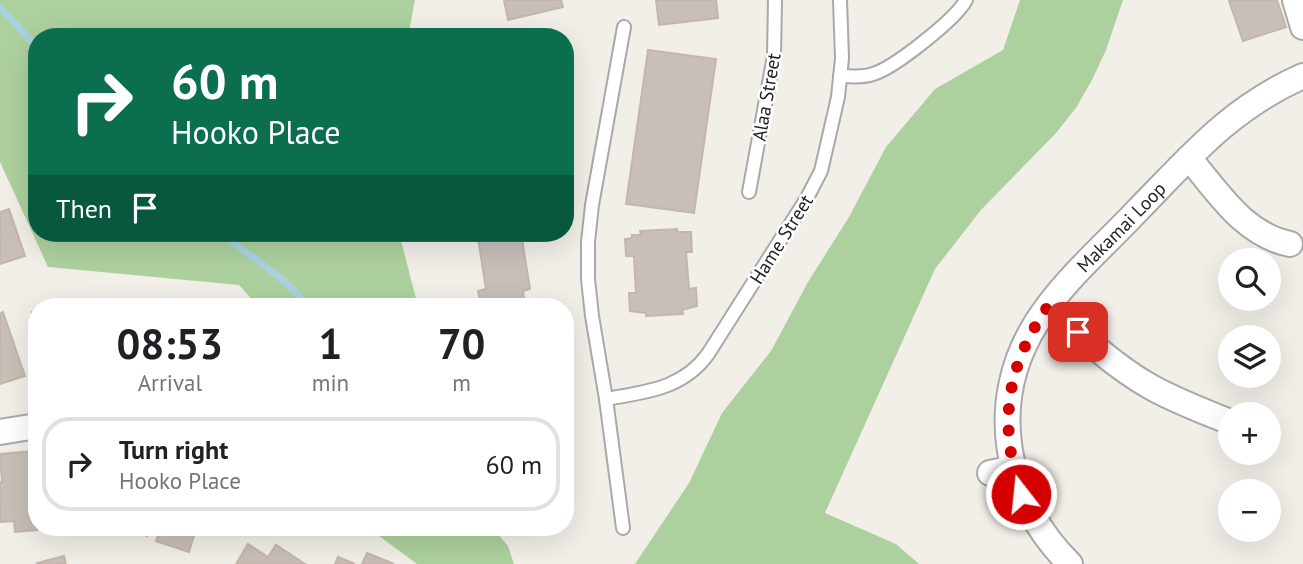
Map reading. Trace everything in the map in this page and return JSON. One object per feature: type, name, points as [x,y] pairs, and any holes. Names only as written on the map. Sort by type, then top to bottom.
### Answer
[{"type":"street","points":[[1295,0],[1303,27]]},
{"type":"street","name":"Makamai Loop","points":[[1070,564],[1042,533],[1021,494],[1001,471],[1011,384],[1026,343],[1049,305],[1229,119],[1254,101],[1303,76]]},
{"type":"street","points":[[1189,158],[1248,226],[1264,236],[1290,244]]},
{"type":"street","points":[[1049,305],[1093,346],[1151,387],[1218,417]]},
{"type":"street","points":[[0,432],[28,427]]},
{"type":"lane","name":"Alaa Street","points":[[749,192],[774,56],[775,0]]},
{"type":"lane","name":"Hame Street","points":[[606,399],[673,384],[689,375],[708,354],[815,185],[826,157],[840,76],[840,0]]},
{"type":"lane","points":[[840,76],[866,76],[885,69],[951,20],[966,0]]},
{"type":"lane","points":[[623,528],[592,316],[588,242],[592,205],[624,27]]},
{"type":"green space","points":[[0,0],[415,0],[410,28],[28,28],[28,223],[0,162]]},
{"type":"green space","points":[[1020,0],[1123,0],[1106,50],[1076,108],[1056,133],[981,210],[935,269],[825,513],[896,544],[919,564],[635,564],[689,483],[722,413],[771,351],[808,282],[849,217],[886,147],[935,89],[1003,50]]},
{"type":"green space","points":[[37,242],[401,242],[416,298],[251,298],[239,285],[48,267]]},
{"type":"green space","points":[[379,536],[500,536],[508,546],[514,564],[417,564]]},
{"type":"building","points":[[504,0],[561,0],[563,7],[508,20]]},
{"type":"building","points":[[656,0],[716,0],[718,18],[659,25]]},
{"type":"building","points":[[1277,0],[1286,27],[1243,41],[1229,1]]},
{"type":"building","points":[[648,50],[716,59],[694,213],[626,204]]},
{"type":"building","points":[[9,209],[25,256],[0,264],[0,212]]},
{"type":"building","points":[[677,229],[677,232],[691,232],[692,252],[686,252],[689,289],[696,288],[697,306],[682,310],[683,314],[646,316],[646,313],[630,311],[629,293],[636,293],[634,256],[626,256],[625,239],[632,238],[632,235],[641,235],[640,231]]},
{"type":"building","points":[[479,242],[522,242],[530,289],[523,291],[524,298],[479,298],[478,291],[486,289]]},
{"type":"building","points":[[3,312],[25,376],[0,384],[0,314]]},
{"type":"building","points":[[28,451],[28,531],[15,532],[14,521],[0,522],[0,454]]},
{"type":"building","points":[[158,536],[194,536],[189,552],[156,541]]},
{"type":"building","points":[[248,544],[268,557],[276,545],[305,564],[236,564]]},
{"type":"building","points":[[367,553],[394,564],[362,564]]},
{"type":"building","points":[[64,556],[66,564],[37,563]]},
{"type":"building","points":[[338,557],[355,564],[335,564]]},
{"type":"waterway","points":[[0,7],[28,38]]},
{"type":"waterway","points":[[233,242],[278,276],[300,298]]},
{"type":"route","points":[[1021,494],[1009,451],[1007,429],[1011,384],[1017,363],[1036,323],[1049,305],[1078,332]]}]
